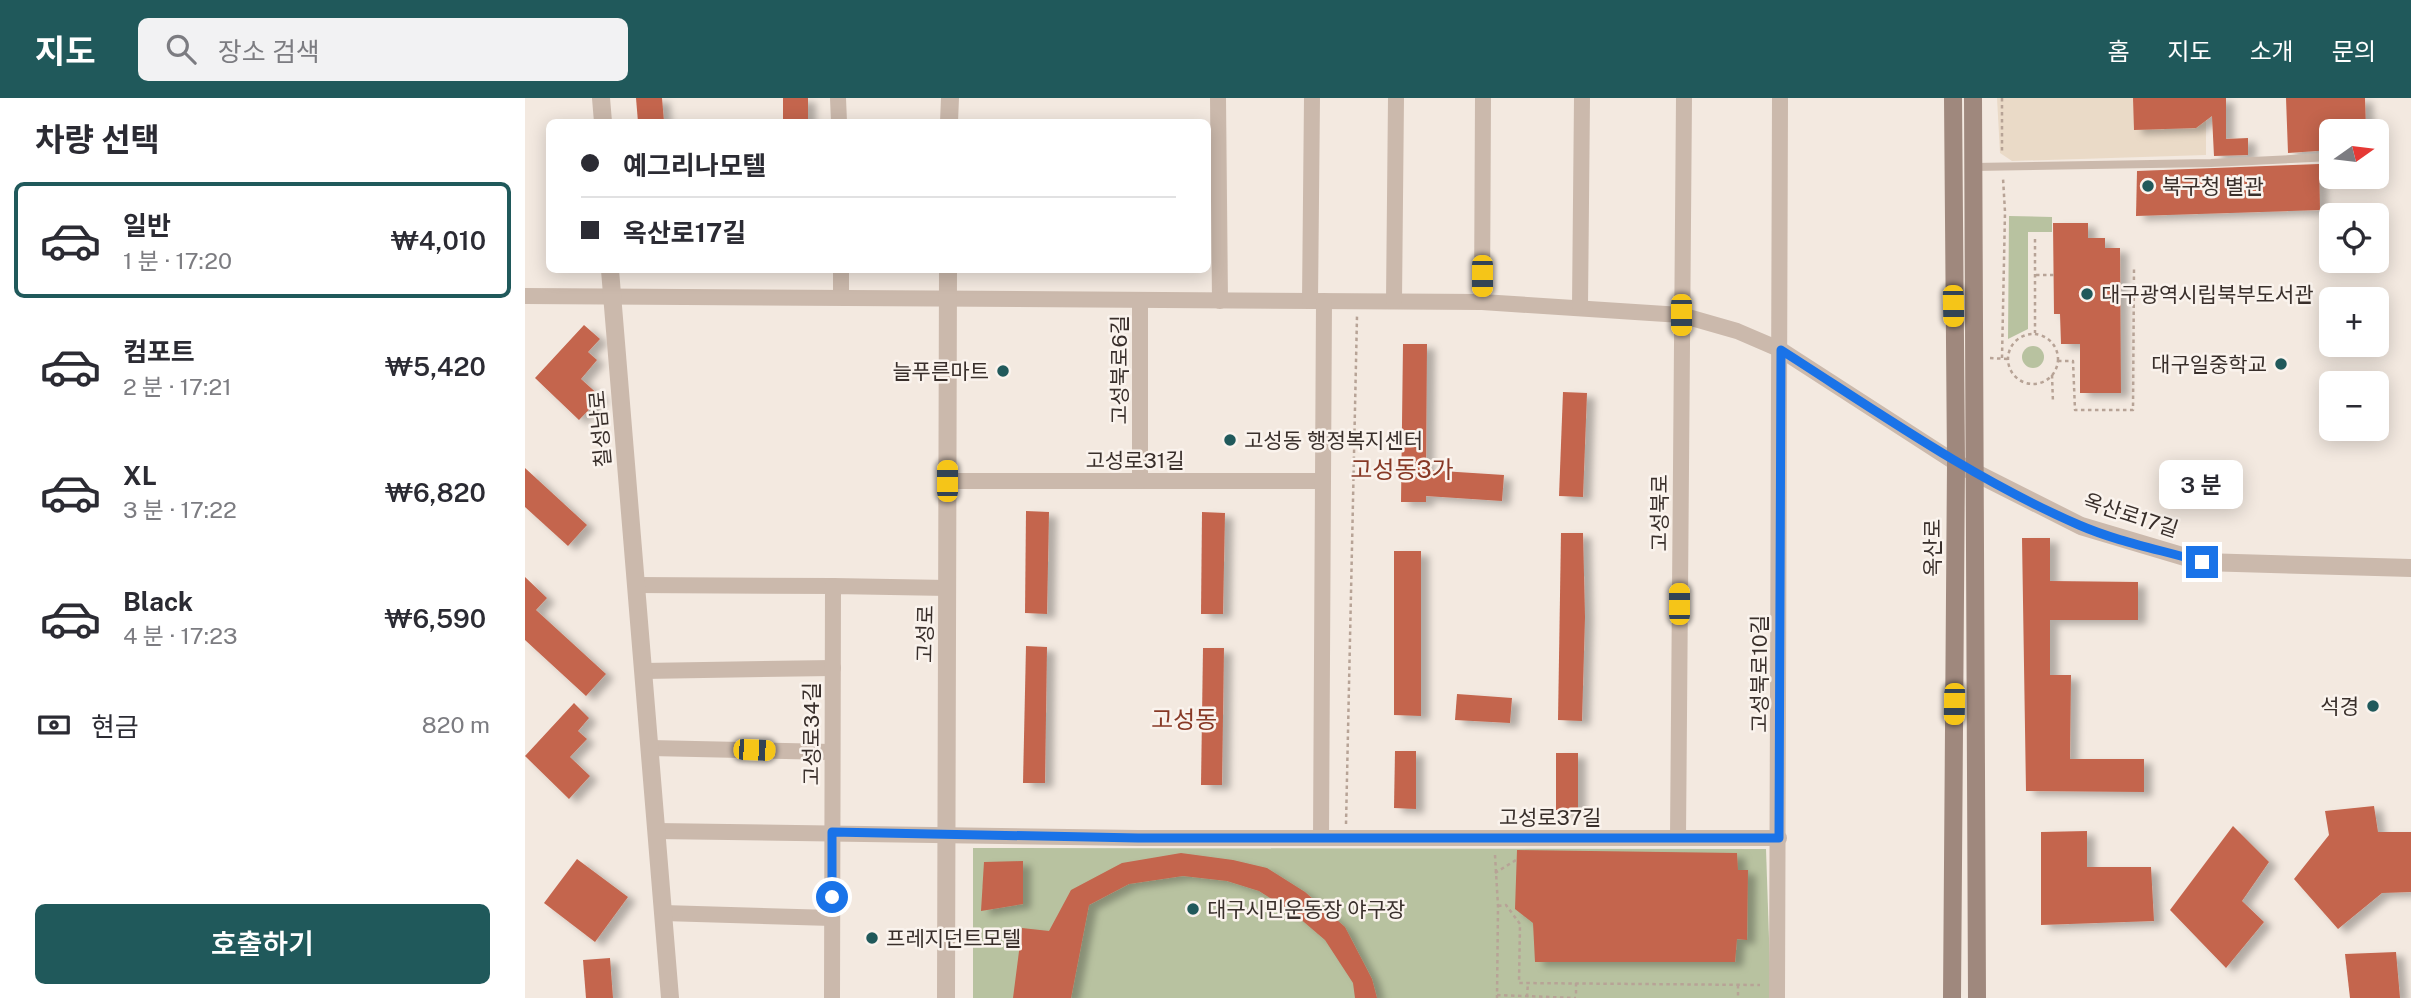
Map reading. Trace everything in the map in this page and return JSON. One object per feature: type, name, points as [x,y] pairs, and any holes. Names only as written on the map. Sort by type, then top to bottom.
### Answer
[{"type":"main road","name":"옥산로","points":[[1952,998],[1956,463],[1953,98]]},
{"type":"main road","name":"옥산로","points":[[1973,98],[1977,998]]},
{"type":"street","points":[[601,98],[603,119]]},
{"type":"street","points":[[838,98],[839,119]]},
{"type":"street","points":[[949,119],[950,98]]},
{"type":"street","points":[[1218,98],[1213,185],[1220,301]]},
{"type":"street","points":[[1312,98],[1323,481],[1321,838]]},
{"type":"street","points":[[1394,301],[1396,98]]},
{"type":"street","points":[[1482,302],[1483,98]]},
{"type":"street","points":[[1580,306],[1582,98]]},
{"type":"street","name":"고성북로","points":[[1678,838],[1684,98]]},
{"type":"street","points":[[1780,98],[1781,350]]},
{"type":"street","name":"칠성남로","points":[[610,273],[670,998]]},
{"type":"street","points":[[841,273],[841,296]]},
{"type":"street","name":"고성로","points":[[946,998],[948,273]]},
{"type":"street","points":[[525,296],[1482,302],[1580,306],[1681,315],[1737,331],[1781,350],[1956,463]]},
{"type":"street","name":"고성북로6길","points":[[1140,301],[1140,481]]},
{"type":"street","name":"고성북로10길","points":[[1777,991],[1781,350]]},
{"type":"street","name":"옥산로17길","points":[[1956,463],[2081,526],[2202,562],[2411,568]]},
{"type":"street","name":"고성로31길","points":[[947,481],[1323,481]]},
{"type":"street","points":[[636,586],[948,588]]},
{"type":"street","name":"고성로34길","points":[[832,998],[833,586]]},
{"type":"street","points":[[643,671],[833,668]]},
{"type":"street","points":[[650,748],[832,752]]},
{"type":"street","points":[[656,831],[832,832]]},
{"type":"street","name":"고성로37길","points":[[832,832],[946,836],[1779,838]]},
{"type":"street","points":[[663,913],[832,918]]},
{"type":"lane","points":[[1973,167],[2211,163],[2319,158]]},
{"type":"path","points":[[2001,98],[2005,212],[2002,358]]},
{"type":"path","points":[[2035,239],[2035,334]]},
{"type":"path","points":[[2058,361],[2073,361],[2075,410],[2133,410],[2134,268]]},
{"type":"path","points":[[2035,275],[2054,275]]},
{"type":"path","points":[[1346,838],[1358,301]]},
{"type":"path","points":[[2052,375],[2041,383],[2025,384],[2018,380],[2009,367],[2009,351],[2013,344],[2027,335],[2035,334],[2050,341],[2058,361],[2052,375],[2053,403]]},
{"type":"path","points":[[1494,838],[1498,906],[1497,997],[1576,998],[1576,983]]},
{"type":"path","points":[[1495,873],[1516,860]]},
{"type":"path","points":[[1498,906],[1506,905],[1520,923],[1519,982],[1738,985],[1777,991]]},
{"type":"path","points":[[1527,998],[1528,982]]},
{"type":"path","points":[[1738,985],[1738,998]]},
{"type":"green space","points":[[2009,216],[2052,217],[2052,232],[2028,232],[2028,329],[2008,339]]},
{"type":"green space","points":[[2033,346],[2041,349],[2044,357],[2041,365],[2033,368],[2025,365],[2022,357],[2025,349]]},
{"type":"green space","points":[[973,848],[1766,849],[1771,998],[973,998]]},
{"type":"shaded area","points":[[1997,98],[2206,98],[2206,155],[2012,161],[2000,153]]},
{"type":"building","points":[[636,98],[662,98],[664,119],[638,119]]},
{"type":"building","points":[[783,98],[808,98],[808,119],[783,119]]},
{"type":"building","points":[[2133,98],[2226,98],[2226,139],[2248,138],[2248,155],[2214,156],[2212,116],[2196,128],[2134,130]]},
{"type":"building","points":[[2286,98],[2365,98],[2366,119],[2319,119],[2319,151],[2288,153]]},
{"type":"building","points":[[2319,164],[2319,210],[2136,216],[2137,171]]},
{"type":"building","name":"대구광역시립북부도서관","points":[[2053,223],[2088,223],[2088,238],[2105,238],[2105,248],[2120,248],[2121,393],[2080,393],[2080,344],[2061,344],[2060,314],[2054,314]]},
{"type":"building","points":[[584,325],[600,339],[588,352],[597,360],[581,379],[601,397],[579,420],[535,378]]},
{"type":"building","points":[[1403,344],[1427,344],[1426,470],[1504,475],[1502,501],[1426,496],[1426,502],[1401,502]]},
{"type":"building","points":[[1563,392],[1587,393],[1583,497],[1559,496]]},
{"type":"building","points":[[525,468],[587,525],[568,546],[525,507]]},
{"type":"building","points":[[1026,511],[1049,512],[1047,614],[1025,613]]},
{"type":"building","points":[[1202,512],[1225,513],[1223,614],[1201,614]]},
{"type":"building","points":[[1561,533],[1583,533],[1585,617],[1582,721],[1558,720]]},
{"type":"building","points":[[2022,538],[2050,538],[2050,581],[2138,582],[2138,620],[2050,620],[2050,675],[2071,675],[2070,759],[2144,759],[2144,792],[2026,791]]},
{"type":"building","points":[[1394,551],[1421,551],[1421,716],[1394,715]]},
{"type":"building","points":[[525,577],[547,598],[536,610],[606,674],[586,696],[525,640]]},
{"type":"building","points":[[1026,646],[1047,647],[1045,783],[1023,783]]},
{"type":"building","points":[[1203,648],[1224,648],[1222,785],[1201,785]]},
{"type":"building","points":[[1457,694],[1512,698],[1510,723],[1455,720]]},
{"type":"building","points":[[574,703],[589,718],[578,731],[587,739],[570,757],[590,776],[569,799],[525,756]]},
{"type":"building","points":[[1395,751],[1416,751],[1416,809],[1394,808]]},
{"type":"building","points":[[1556,753],[1578,753],[1578,811],[1556,810]]},
{"type":"building","points":[[2374,806],[2378,832],[2411,832],[2411,892],[2382,893],[2338,929],[2294,879],[2329,835],[2325,811]]},
{"type":"building","points":[[2233,826],[2269,862],[2242,901],[2264,922],[2226,968],[2170,910]]},
{"type":"building","points":[[2087,831],[2087,867],[2151,867],[2154,921],[2041,925],[2041,832]]},
{"type":"building","points":[[1517,850],[1737,853],[1738,870],[1748,870],[1747,940],[1737,939],[1735,962],[1535,962],[1533,923],[1515,909]]},
{"type":"building","points":[[1181,853],[1267,868],[1305,892],[1345,927],[1372,979],[1377,998],[1355,998],[1353,983],[1325,940],[1291,911],[1259,891],[1227,881],[1183,876],[1129,884],[1089,905],[1071,998],[1013,998],[1022,928],[1049,931],[1071,890],[1122,863]]},
{"type":"building","points":[[577,859],[628,897],[595,942],[544,903]]},
{"type":"building","points":[[1023,861],[1023,904],[981,911],[984,862]]},
{"type":"building","points":[[2396,952],[2400,998],[2350,998],[2345,954]]},
{"type":"building","points":[[610,958],[613,998],[586,998],[583,960]]},
{"type":"place","name":"북구청 별관","points":[[2148,186]]},
{"type":"place","name":"대구광역시립북부도서관","points":[[2087,294]]},
{"type":"place","name":"대구일중학교","points":[[2281,364]]},
{"type":"place","name":"늘푸른마트","points":[[1003,371]]},
{"type":"place","name":"고성동 행정복지센터","points":[[1230,440]]},
{"type":"place","name":"석경","points":[[2373,706]]},
{"type":"place","name":"대구시민운동장 야구장","points":[[1193,909]]},
{"type":"place","name":"프레지던트모텔","points":[[872,938]]},
{"type":"district","name":"고성동3가","points":[[1402,469]]},
{"type":"district","name":"고성동","points":[[1184,719]]},
{"type":"route","points":[[832,897],[832,832],[1138,838],[1779,838],[1781,350],[1956,463],[2081,526],[2202,562]]}]
